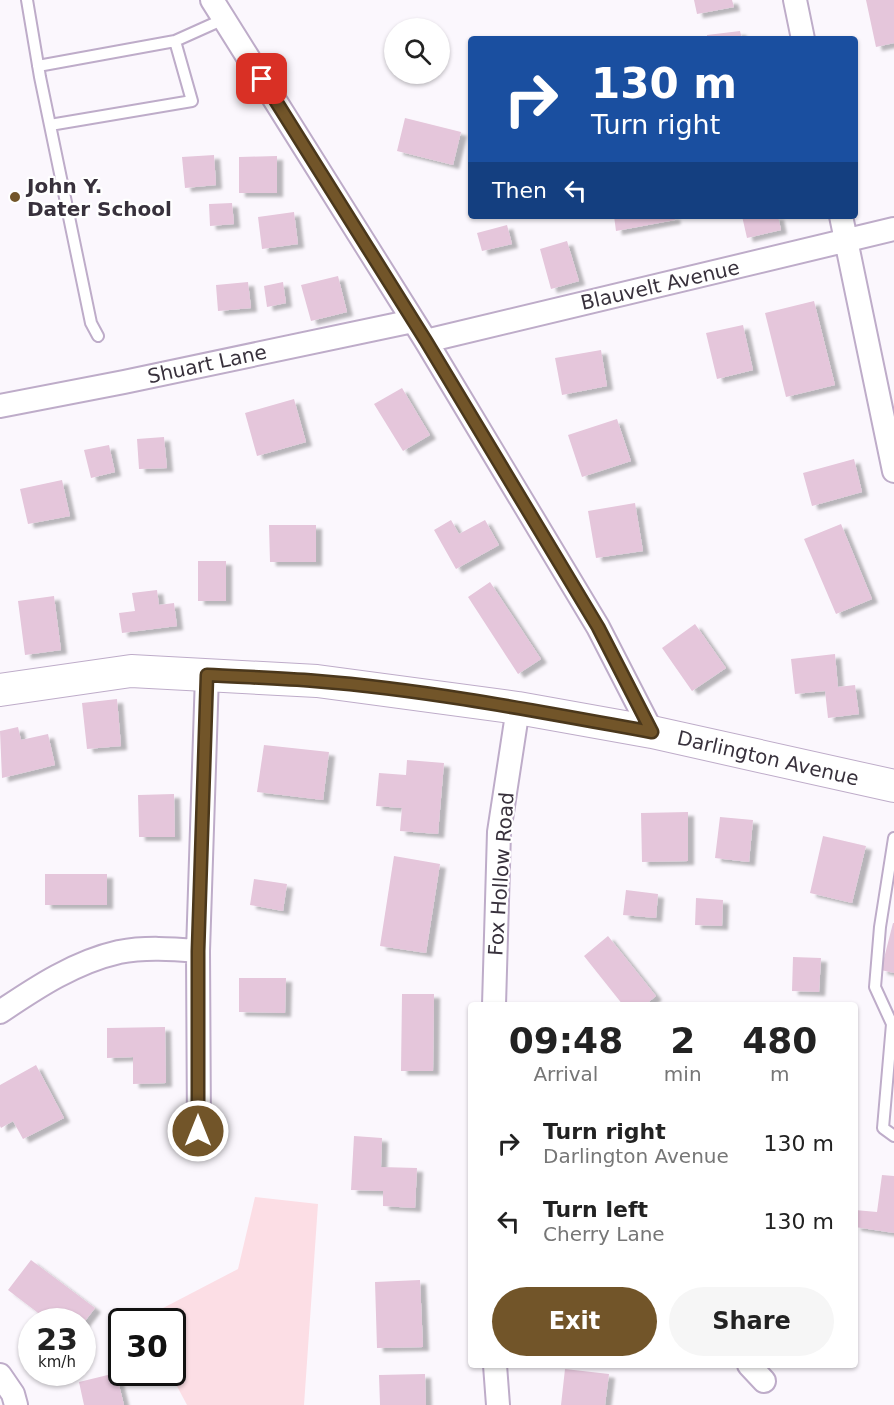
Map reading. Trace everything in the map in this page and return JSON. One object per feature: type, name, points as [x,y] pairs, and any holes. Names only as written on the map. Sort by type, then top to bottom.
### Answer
[{"type":"main road","name":"Darlington Avenue","points":[[0,690],[131,671],[317,681],[518,708],[652,732],[894,786]]},
{"type":"street","points":[[795,0],[802,36]]},
{"type":"street","points":[[218,9],[426,341],[598,627],[652,732]]},
{"type":"street","points":[[843,219],[894,471]]},
{"type":"street","name":"Blauvelt Avenue","points":[[426,341],[894,229]]},
{"type":"street","name":"Shuart Lane","points":[[0,406],[413,321]]},
{"type":"street","points":[[198,1131],[198,951],[207,675]]},
{"type":"street","name":"Fox Hollow Road","points":[[494,1002],[499,832],[518,708]]},
{"type":"street","points":[[0,1012],[34,989],[79,964],[120,952],[157,949],[198,951]]},
{"type":"street","points":[[495,1368],[498,1405]]},
{"type":"street","points":[[0,1375],[13,1394],[16,1405]]},
{"type":"lane","points":[[27,0],[91,323],[98,336]]},
{"type":"lane","points":[[39,66],[174,41],[218,9]]},
{"type":"lane","points":[[50,125],[192,101],[174,41]]},
{"type":"lane","points":[[894,838],[880,927],[875,987],[892,1024],[883,1128],[894,1136]]},
{"type":"shaded area","points":[[255,1197],[318,1204],[304,1405],[187,1405],[177,1386],[186,1386],[186,1308],[163,1308],[238,1269]]},
{"type":"building","points":[[694,0],[732,0],[734,7],[697,14]]},
{"type":"building","points":[[866,0],[894,0],[894,43],[876,47]]},
{"type":"building","points":[[740,31],[741,36],[707,36]]},
{"type":"building","points":[[405,118],[461,132],[453,165],[397,151]]},
{"type":"building","points":[[214,155],[216,185],[185,188],[182,157]]},
{"type":"building","points":[[277,156],[277,193],[239,193],[239,157]]},
{"type":"building","points":[[232,203],[234,224],[210,226],[209,204]]},
{"type":"building","points":[[294,212],[298,244],[262,249],[258,217]]},
{"type":"building","points":[[614,219],[675,220],[616,231]]},
{"type":"building","points":[[743,219],[779,219],[781,230],[747,238]]},
{"type":"building","points":[[507,225],[512,244],[482,251],[477,233]]},
{"type":"building","points":[[567,241],[579,281],[551,289],[540,249]]},
{"type":"building","points":[[338,276],[347,312],[311,321],[301,285]]},
{"type":"building","points":[[248,282],[251,308],[218,311],[216,285]]},
{"type":"building","points":[[283,282],[286,303],[267,307],[264,286]]},
{"type":"building","points":[[814,301],[835,385],[786,397],[765,313]]},
{"type":"building","points":[[743,325],[753,370],[717,379],[706,333]]},
{"type":"building","points":[[601,350],[607,386],[562,395],[555,358]]},
{"type":"building","points":[[402,388],[430,435],[403,451],[374,404]]},
{"type":"building","points":[[294,399],[306,442],[257,456],[245,413]]},
{"type":"building","points":[[617,419],[631,461],[582,477],[568,435]]},
{"type":"building","points":[[164,437],[167,468],[139,469],[137,439]]},
{"type":"building","points":[[109,445],[115,472],[91,478],[84,450]]},
{"type":"building","points":[[854,459],[862,492],[812,506],[803,473]]},
{"type":"building","points":[[62,480],[70,516],[28,524],[20,489]]},
{"type":"building","points":[[635,503],[643,551],[596,558],[588,511]]},
{"type":"building","points":[[451,520],[459,534],[485,520],[499,545],[456,569],[434,530]]},
{"type":"building","points":[[841,524],[872,599],[836,614],[804,539]]},
{"type":"building","points":[[269,525],[316,525],[316,562],[270,562]]},
{"type":"building","points":[[198,561],[226,561],[226,601],[198,601]]},
{"type":"building","points":[[490,582],[541,659],[518,674],[468,597]]},
{"type":"building","points":[[157,590],[159,605],[174,603],[177,626],[122,633],[119,613],[135,611],[132,593]]},
{"type":"building","points":[[54,596],[61,650],[25,655],[18,601]]},
{"type":"building","points":[[695,624],[726,668],[692,691],[662,648]]},
{"type":"building","points":[[835,654],[838,687],[855,685],[859,714],[828,718],[825,691],[795,694],[791,659]]},
{"type":"building","points":[[117,699],[121,746],[87,749],[82,703]]},
{"type":"building","points":[[18,727],[21,740],[48,734],[55,765],[2,778],[0,731]]},
{"type":"building","points":[[264,745],[329,752],[323,800],[257,792]]},
{"type":"building","points":[[407,760],[444,763],[438,834],[400,831],[402,808],[376,806],[379,773],[406,775]]},
{"type":"building","points":[[174,794],[175,837],[139,837],[138,795]]},
{"type":"building","points":[[688,812],[688,861],[642,862],[641,813]]},
{"type":"building","points":[[720,817],[753,820],[749,862],[715,858]]},
{"type":"building","points":[[823,836],[866,846],[852,903],[810,893]]},
{"type":"building","points":[[394,856],[440,864],[426,953],[380,946]]},
{"type":"building","points":[[45,874],[107,874],[107,905],[45,905]]},
{"type":"building","points":[[254,879],[287,884],[283,911],[250,905]]},
{"type":"building","points":[[626,890],[658,894],[656,918],[623,915]]},
{"type":"building","points":[[696,898],[723,900],[722,926],[695,925]]},
{"type":"building","points":[[894,923],[894,973],[881,970]]},
{"type":"building","points":[[608,936],[656,996],[649,1002],[621,1002],[584,956]]},
{"type":"building","points":[[793,957],[821,958],[819,992],[792,991]]},
{"type":"building","points":[[239,978],[286,978],[285,1013],[239,1012]]},
{"type":"building","points":[[402,994],[434,994],[433,1071],[401,1071]]},
{"type":"building","points":[[165,1027],[166,1083],[133,1084],[133,1057],[107,1058],[107,1028]]},
{"type":"building","points":[[36,1065],[64,1118],[23,1139],[13,1121],[1,1128],[0,1126],[0,1085]]},
{"type":"building","points":[[354,1136],[382,1138],[381,1167],[417,1168],[415,1208],[383,1206],[383,1191],[351,1190]]},
{"type":"building","points":[[882,1175],[894,1176],[894,1233],[858,1227],[858,1210],[877,1212]]},
{"type":"building","points":[[31,1260],[95,1308],[32,1308],[8,1290]]},
{"type":"building","points":[[420,1280],[423,1347],[377,1348],[375,1282]]},
{"type":"building","points":[[565,1369],[609,1374],[605,1405],[561,1405]]},
{"type":"building","points":[[425,1374],[426,1405],[380,1405],[379,1375]]},
{"type":"building","points":[[108,1375],[108,1386],[119,1386],[124,1405],[84,1405],[80,1386],[96,1386],[96,1378]]},
{"type":"place","name":"John Y. Dater School","points":[[15,197]]},
{"type":"route","points":[[198,1131],[198,951],[207,675],[317,681],[386,689],[518,708],[652,732],[598,627],[426,341],[262,79]]}]
